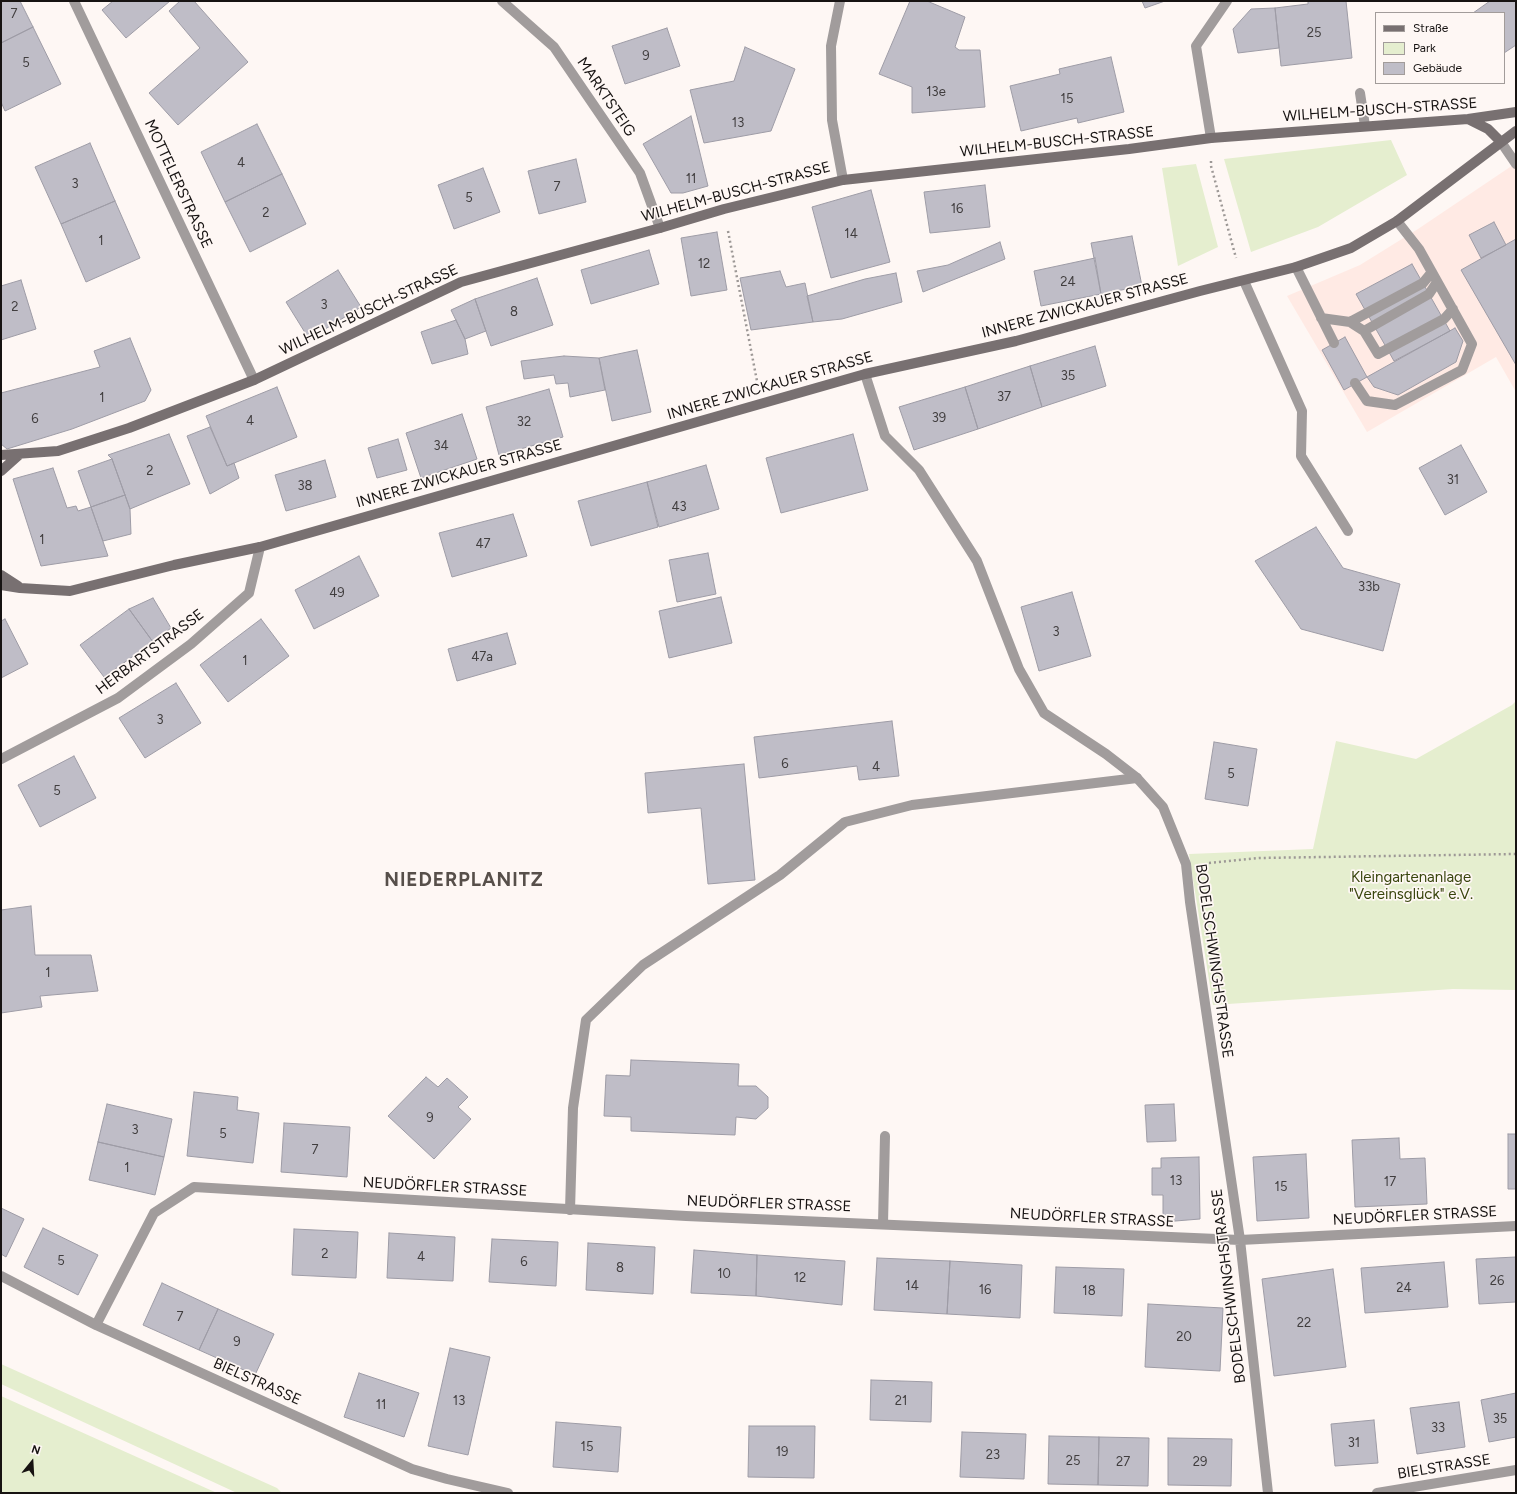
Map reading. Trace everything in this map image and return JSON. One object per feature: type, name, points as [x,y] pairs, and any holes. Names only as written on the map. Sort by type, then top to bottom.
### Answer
[{"type":"main road","name":"WILHELM-BUSCH-STRASSE","points":[[1,455],[58,451],[129,428],[254,380],[461,282],[724,209],[843,180],[1129,150],[1211,138],[1468,119],[1516,112]]},
{"type":"main road","points":[[1468,119],[1488,129],[1500,142]]},
{"type":"main road","name":"INNERE ZWICKAUER STRASSE","points":[[1,585],[20,588],[70,591],[174,565],[260,547],[865,374],[1016,340],[1296,267],[1351,248],[1397,221],[1516,131]]},
{"type":"main road","points":[[1,471],[20,454]]},
{"type":"main road","points":[[1,575],[20,588]]},
{"type":"street","name":"MOTTELERSTRASSE","points":[[74,1],[254,380]]},
{"type":"street","name":"MARKTSTEIG","points":[[502,1],[554,47],[640,173],[660,228]]},
{"type":"street","points":[[840,1],[831,46],[832,120],[843,180]]},
{"type":"street","points":[[1211,138],[1196,46],[1227,1]]},
{"type":"street","points":[[1360,93],[1365,126]]},
{"type":"street","points":[[1500,142],[1516,164]]},
{"type":"street","points":[[1355,383],[1367,401],[1395,405],[1462,370],[1472,344],[1419,250],[1397,221]]},
{"type":"street","points":[[1296,267],[1334,343]]},
{"type":"street","points":[[1350,322],[1423,283],[1432,272]]},
{"type":"street","points":[[1244,281],[1302,411],[1301,456],[1348,531]]},
{"type":"street","points":[[1364,331],[1429,294],[1437,282]]},
{"type":"street","points":[[1321,318],[1350,322],[1364,331],[1378,354],[1444,319],[1452,309]]},
{"type":"street","name":"BODELSCHWINGHSTRASSE","points":[[865,374],[885,436],[919,470],[977,561],[1019,669],[1044,713],[1106,754],[1137,778],[1163,807],[1186,864],[1190,902],[1240,1240],[1268,1493]]},
{"type":"street","name":"HERBARTSTRASSE","points":[[1,759],[118,698],[191,644],[248,593],[260,547]]},
{"type":"street","points":[[570,1210],[573,1108],[586,1020],[643,966],[780,874],[845,822],[912,805],[1137,778]]},
{"type":"street","points":[[883,1224],[885,1136]]},
{"type":"street","name":"NEUDÖRFLER STRASSE","points":[[96,1325],[154,1213],[194,1188],[570,1210],[1240,1240],[1516,1226]]},
{"type":"street","name":"BIELSTRASSE","points":[[1,1276],[96,1325],[412,1469],[447,1479],[508,1493]]},
{"type":"street","name":"BIELSTRASSE","points":[[1377,1493],[1516,1470]]},
{"type":"path","points":[[1211,138],[1211,166],[1232,244],[1244,281]]},
{"type":"path","points":[[724,209],[761,404]]},
{"type":"path","points":[[1186,864],[1259,858],[1516,854]]},
{"type":"shaded area","points":[[1516,163],[1516,392],[1496,357],[1367,432],[1287,296],[1360,265],[1418,229]]},
{"type":"green space","points":[[1391,140],[1407,175],[1318,227],[1251,252],[1224,159]]},
{"type":"green space","points":[[1196,164],[1218,247],[1178,266],[1162,168]]},
{"type":"green space","name":"Kleingartenanlage \"Vereinsglück\" e.V.","points":[[1516,701],[1516,990],[1453,989],[1213,1005],[1189,854],[1313,849],[1336,741],[1416,759],[1512,705]]},
{"type":"green space","points":[[1,1364],[277,1488],[282,1493],[237,1493],[1,1384]]},
{"type":"green space","points":[[1,1396],[217,1493],[1,1493]]},
{"type":"building","points":[[1,1],[20,1],[33,27],[1,43]]},
{"type":"building","points":[[113,1],[170,1],[126,38],[102,10]]},
{"type":"building","points":[[180,1],[194,1],[248,62],[178,125],[149,93],[200,48],[169,11]]},
{"type":"building","points":[[910,1],[927,1],[965,17],[955,47],[959,50],[980,50],[985,107],[912,113],[912,87],[879,74]]},
{"type":"building","points":[[1142,1],[1165,1],[1145,8]]},
{"type":"building","points":[[1308,1],[1346,1],[1352,58],[1281,66],[1275,8],[1308,4]]},
{"type":"building","points":[[1490,1],[1516,1],[1516,45],[1505,52],[1505,12],[1474,12]]},
{"type":"building","points":[[1275,8],[1279,48],[1238,53],[1233,29],[1251,9]]},
{"type":"building","points":[[33,27],[61,84],[5,111],[1,102],[1,43]]},
{"type":"building","points":[[667,28],[680,66],[625,84],[612,46]]},
{"type":"building","points":[[745,47],[795,69],[771,131],[704,143],[690,90],[734,81]]},
{"type":"building","points":[[1111,57],[1124,112],[1078,123],[1077,118],[1021,131],[1010,86],[1060,74],[1059,69]]},
{"type":"building","points":[[691,116],[708,186],[683,193],[671,193],[643,144]]},
{"type":"building","points":[[257,124],[282,174],[225,202],[201,152]]},
{"type":"building","points":[[90,143],[115,201],[61,224],[35,167]]},
{"type":"building","points":[[576,159],[586,202],[539,214],[528,171]]},
{"type":"building","points":[[483,168],[500,212],[454,229],[438,185]]},
{"type":"building","points":[[282,174],[306,224],[250,252],[225,202]]},
{"type":"building","points":[[985,185],[990,227],[930,233],[924,192]]},
{"type":"building","points":[[871,190],[890,262],[831,278],[812,207]]},
{"type":"building","points":[[115,201],[140,258],[86,282],[61,224]]},
{"type":"building","points":[[1494,222],[1506,245],[1481,258],[1469,235]]},
{"type":"building","points":[[717,232],[727,290],[691,296],[681,238]]},
{"type":"building","points":[[1132,236],[1142,286],[1101,294],[1091,243]]},
{"type":"building","points":[[1516,239],[1516,365],[1461,270]]},
{"type":"building","points":[[1000,242],[1005,259],[923,292],[917,271],[948,265]]},
{"type":"building","points":[[649,250],[659,284],[591,304],[581,270]]},
{"type":"building","points":[[1095,258],[1101,294],[1041,306],[1034,271]]},
{"type":"building","points":[[1412,264],[1450,331],[1394,361],[1356,294]]},
{"type":"building","points":[[338,270],[361,307],[309,339],[286,302]]},
{"type":"building","points":[[780,271],[786,287],[805,283],[813,322],[751,330],[740,278]]},
{"type":"building","points":[[896,273],[902,302],[842,319],[813,322],[807,296],[865,279]]},
{"type":"building","points":[[537,278],[553,325],[491,346],[475,299]]},
{"type":"building","points":[[21,280],[36,329],[1,340],[1,286]]},
{"type":"building","points":[[475,299],[486,331],[465,339],[451,310]]},
{"type":"building","points":[[456,320],[465,339],[468,354],[432,364],[421,332]]},
{"type":"building","points":[[1455,328],[1463,341],[1456,362],[1398,395],[1374,387],[1367,377]]},
{"type":"building","points":[[1345,337],[1367,377],[1344,390],[1322,350]]},
{"type":"building","points":[[130,338],[151,390],[145,401],[72,429],[7,449],[1,444],[1,393],[100,367],[94,351]]},
{"type":"building","points":[[1095,346],[1106,386],[1042,407],[1030,366]]},
{"type":"building","points":[[637,350],[651,412],[612,421],[599,358]]},
{"type":"building","points":[[564,356],[599,358],[605,390],[570,397],[568,383],[556,384],[554,375],[524,379],[521,361]]},
{"type":"building","points":[[1030,366],[1042,407],[978,429],[965,387]]},
{"type":"building","points":[[277,387],[297,437],[227,466],[206,416]]},
{"type":"building","points":[[965,387],[978,429],[914,450],[899,407]]},
{"type":"building","points":[[549,389],[563,437],[499,455],[486,407]]},
{"type":"building","points":[[462,414],[477,459],[421,478],[406,433]]},
{"type":"building","points":[[210,427],[227,466],[234,463],[239,478],[210,494],[187,436]]},
{"type":"building","points":[[169,434],[190,484],[130,509],[112,459],[108,455]]},
{"type":"building","points":[[853,434],[868,490],[781,513],[766,458]]},
{"type":"building","points":[[398,439],[407,470],[377,478],[368,448]]},
{"type":"building","points":[[1461,445],[1487,492],[1445,515],[1419,468]]},
{"type":"building","points":[[112,459],[125,495],[91,507],[78,471]]},
{"type":"building","points":[[325,460],[336,497],[286,511],[275,475]]},
{"type":"building","points":[[706,465],[719,509],[659,527],[647,482]]},
{"type":"building","points":[[53,468],[67,508],[76,506],[78,511],[91,507],[108,556],[41,566],[13,479]]},
{"type":"building","points":[[647,482],[658,527],[591,546],[578,501]]},
{"type":"building","points":[[125,495],[130,509],[131,534],[103,541],[91,507]]},
{"type":"building","points":[[513,514],[527,556],[452,577],[439,533]]},
{"type":"building","points":[[1316,527],[1343,568],[1400,584],[1383,651],[1301,629],[1255,561]]},
{"type":"building","points":[[708,553],[716,594],[677,602],[669,560]]},
{"type":"building","points":[[359,556],[379,596],[314,629],[295,590]]},
{"type":"building","points":[[1072,592],[1091,656],[1039,671],[1021,607]]},
{"type":"building","points":[[721,597],[732,643],[669,658],[659,611]]},
{"type":"building","points":[[153,598],[171,628],[153,642],[129,609]]},
{"type":"building","points":[[129,609],[153,642],[104,677],[80,645]]},
{"type":"building","points":[[5,619],[28,664],[1,678],[1,621]]},
{"type":"building","points":[[261,619],[289,656],[228,702],[200,665]]},
{"type":"building","points":[[507,633],[516,664],[457,681],[448,649]]},
{"type":"building","points":[[176,683],[201,723],[145,758],[119,718]]},
{"type":"building","points":[[892,721],[899,776],[859,780],[857,766],[759,778],[754,737]]},
{"type":"building","points":[[1214,742],[1257,749],[1248,806],[1205,799]]},
{"type":"building","points":[[74,756],[96,798],[40,827],[18,785]]},
{"type":"building","points":[[744,764],[755,880],[708,884],[701,808],[648,813],[645,773]]},
{"type":"building","points":[[31,906],[35,955],[91,955],[98,991],[40,996],[42,1007],[1,1013],[1,910]]},
{"type":"building","points":[[631,1060],[739,1064],[738,1086],[756,1086],[768,1097],[768,1108],[756,1119],[736,1117],[735,1135],[631,1131],[631,1117],[604,1116],[606,1075],[630,1076]]},
{"type":"building","points":[[426,1077],[438,1087],[447,1078],[468,1097],[458,1107],[471,1119],[434,1159],[388,1116]]},
{"type":"building","points":[[194,1092],[238,1097],[237,1110],[259,1113],[253,1163],[187,1156]]},
{"type":"building","points":[[107,1104],[172,1119],[164,1157],[98,1142]]},
{"type":"building","points":[[1174,1104],[1176,1141],[1147,1142],[1145,1105]]},
{"type":"building","points":[[284,1123],[350,1127],[347,1177],[281,1172]]},
{"type":"building","points":[[1508,1134],[1516,1134],[1516,1189],[1508,1189]]},
{"type":"building","points":[[1399,1138],[1400,1159],[1425,1158],[1427,1204],[1355,1207],[1352,1140]]},
{"type":"building","points":[[98,1142],[164,1157],[155,1195],[89,1180]]},
{"type":"building","points":[[1306,1154],[1309,1218],[1257,1221],[1253,1157]]},
{"type":"building","points":[[1199,1157],[1200,1219],[1163,1222],[1163,1195],[1152,1195],[1152,1168],[1161,1168],[1161,1158]]},
{"type":"building","points":[[1,1208],[24,1219],[6,1257],[1,1254]]},
{"type":"building","points":[[43,1228],[98,1255],[78,1295],[24,1267]]},
{"type":"building","points":[[294,1229],[358,1232],[356,1278],[292,1275]]},
{"type":"building","points":[[389,1233],[455,1237],[453,1281],[387,1278]]},
{"type":"building","points":[[492,1239],[558,1242],[556,1286],[489,1282]]},
{"type":"building","points":[[588,1243],[655,1247],[653,1294],[586,1290]]},
{"type":"building","points":[[694,1250],[757,1255],[756,1296],[691,1293]]},
{"type":"building","points":[[757,1255],[845,1261],[842,1305],[756,1296]]},
{"type":"building","points":[[1516,1257],[1516,1302],[1479,1304],[1476,1259]]},
{"type":"building","points":[[877,1258],[950,1261],[947,1314],[874,1310]]},
{"type":"building","points":[[950,1261],[1022,1265],[1020,1318],[947,1314]]},
{"type":"building","points":[[1444,1262],[1448,1307],[1365,1313],[1361,1268]]},
{"type":"building","points":[[1056,1267],[1124,1269],[1122,1316],[1054,1313]]},
{"type":"building","points":[[1333,1269],[1346,1367],[1274,1376],[1262,1279]]},
{"type":"building","points":[[162,1283],[218,1309],[199,1350],[143,1325]]},
{"type":"building","points":[[1148,1304],[1223,1308],[1220,1371],[1145,1367]]},
{"type":"building","points":[[218,1309],[274,1334],[255,1375],[199,1350]]},
{"type":"building","points":[[450,1348],[490,1357],[468,1455],[428,1446]]},
{"type":"building","points":[[359,1373],[419,1393],[404,1437],[344,1417]]},
{"type":"building","points":[[871,1380],[932,1382],[931,1422],[870,1420]]},
{"type":"building","points":[[1516,1393],[1516,1437],[1489,1442],[1481,1400]]},
{"type":"building","points":[[1459,1402],[1465,1447],[1417,1454],[1410,1408]]},
{"type":"building","points":[[1374,1420],[1378,1463],[1335,1466],[1331,1424]]},
{"type":"building","points":[[556,1422],[621,1427],[618,1472],[553,1467]]},
{"type":"building","points":[[749,1426],[815,1426],[814,1478],[748,1477]]},
{"type":"building","points":[[962,1432],[1026,1434],[1024,1479],[960,1477]]},
{"type":"building","points":[[1049,1436],[1099,1437],[1098,1485],[1048,1484]]},
{"type":"building","points":[[1099,1437],[1149,1438],[1148,1486],[1098,1485]]},
{"type":"building","points":[[1168,1438],[1232,1439],[1231,1486],[1168,1485]]},
{"type":"district","name":"NIEDERPLANITZ","points":[[464,880]]}]
